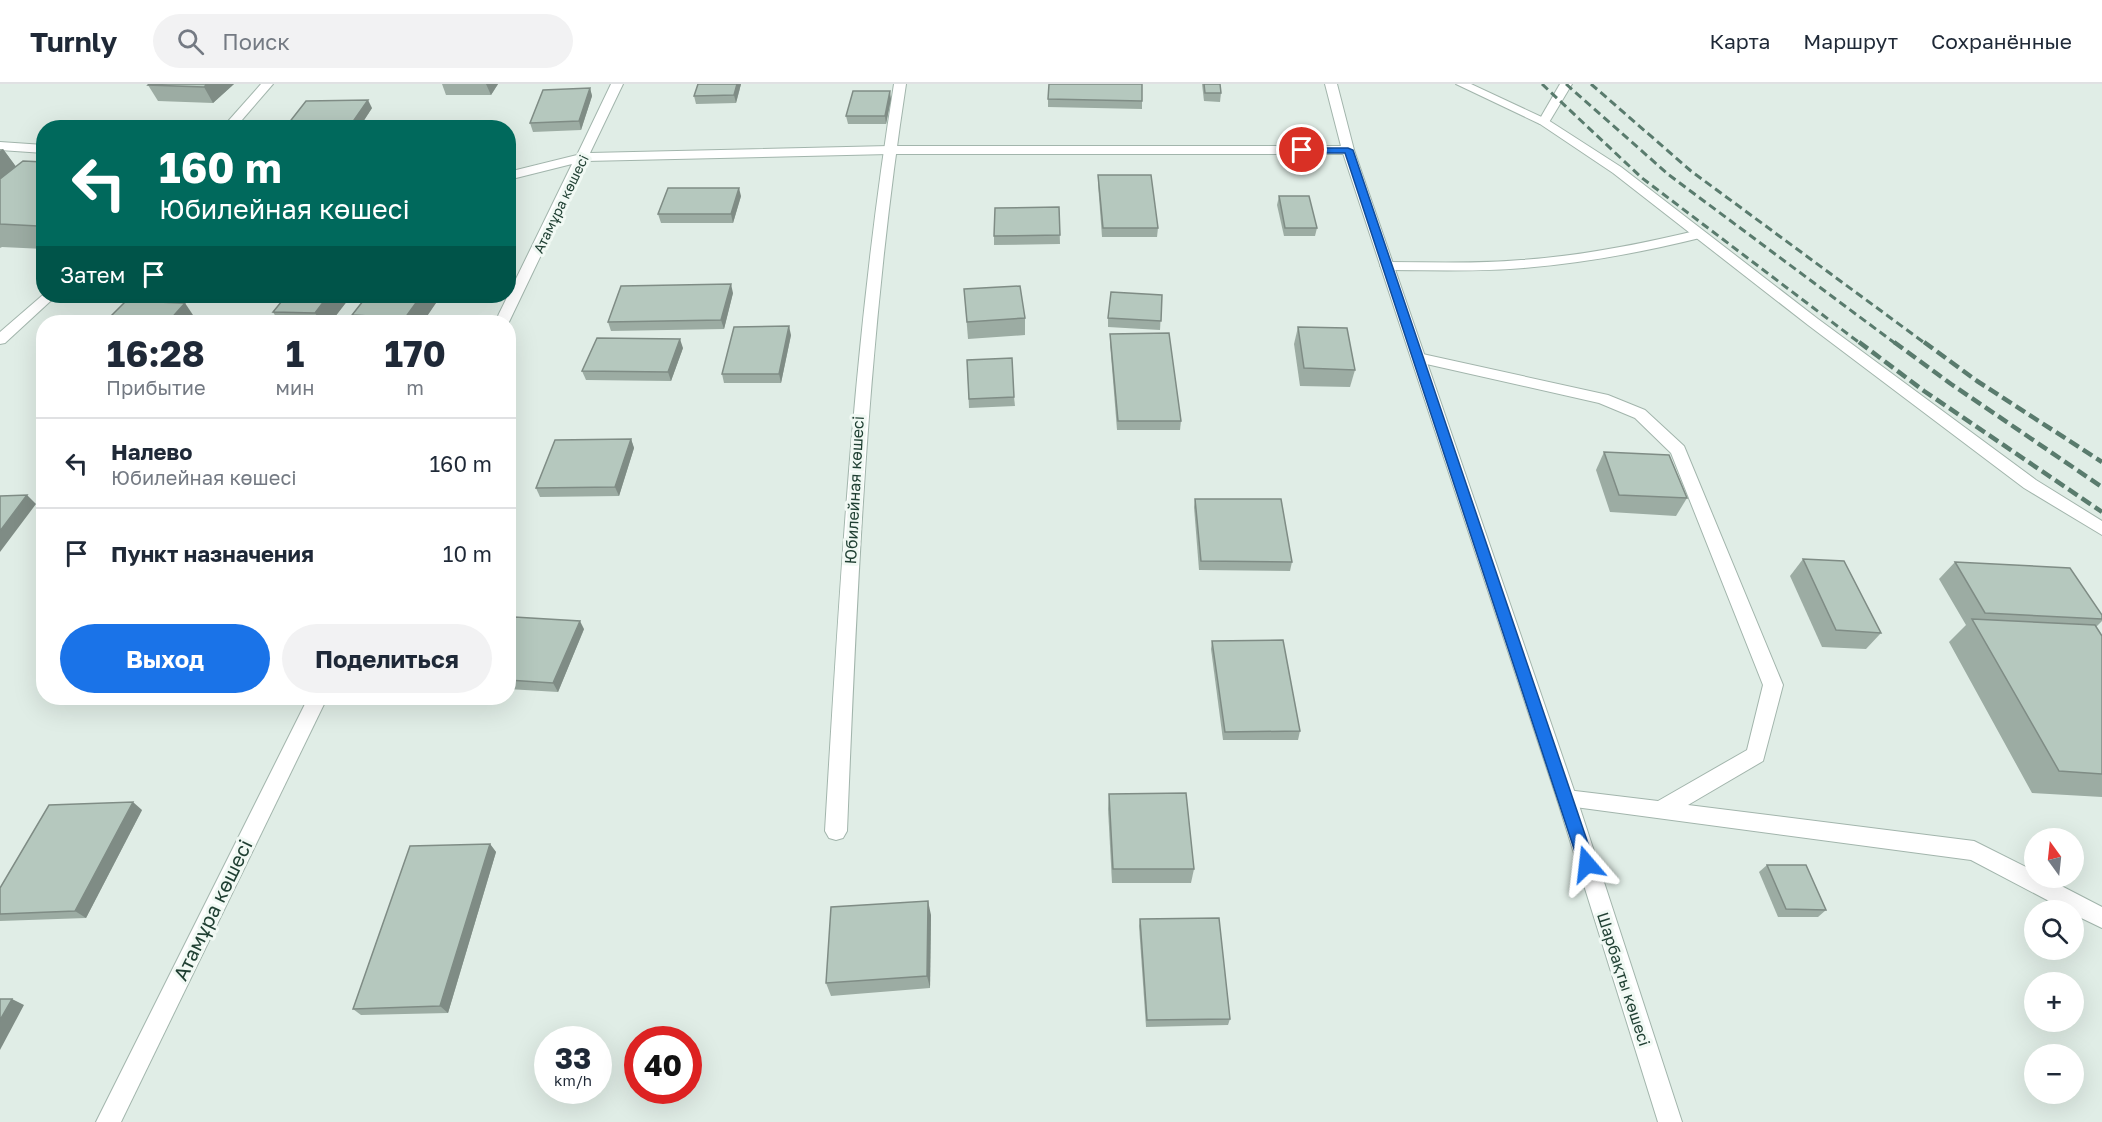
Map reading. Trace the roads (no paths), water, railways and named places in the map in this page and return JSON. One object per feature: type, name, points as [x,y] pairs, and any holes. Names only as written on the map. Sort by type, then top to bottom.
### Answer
[{"type":"street","points":[[235,120],[267,84]]},
{"type":"street","name":"Атамұра көшесі","points":[[516,294],[584,157],[617,84]]},
{"type":"street","name":"Юбилейная көшесі","points":[[836,831],[857,432],[871,291],[900,84]]},
{"type":"street","name":"Шарбақты көшесі","points":[[1331,84],[1348,150],[1567,799],[1670,1122]]},
{"type":"street","points":[[1462,84],[1544,122],[1617,170],[2030,484],[2102,529]]},
{"type":"street","points":[[1544,122],[1566,84]]},
{"type":"street","points":[[0,147],[36,149]]},
{"type":"street","points":[[516,174],[584,157],[889,150],[1348,150]]},
{"type":"street","points":[[1387,266],[1497,266],[1561,260],[1641,249],[1699,234]]},
{"type":"street","points":[[0,340],[41,303]]},
{"type":"street","points":[[1419,358],[1603,399],[1640,414],[1678,450],[1773,685],[1755,755],[1660,811]]},
{"type":"street","name":"Атамұра көшесі","points":[[108,1122],[314,705]]},
{"type":"street","points":[[1567,799],[1974,851],[2102,918]]},
{"type":"railway","points":[[1542,84],[1642,178],[1861,344]]},
{"type":"railway","points":[[1566,84],[1669,175],[1896,344]]},
{"type":"railway","points":[[1591,84],[1691,171],[1926,344]]},
{"type":"railway","points":[[1859,342],[1924,391],[2102,512]]},
{"type":"railway","points":[[1894,342],[1951,384],[2102,487]]},
{"type":"railway","points":[[1924,342],[1977,381],[2102,462]]}]
